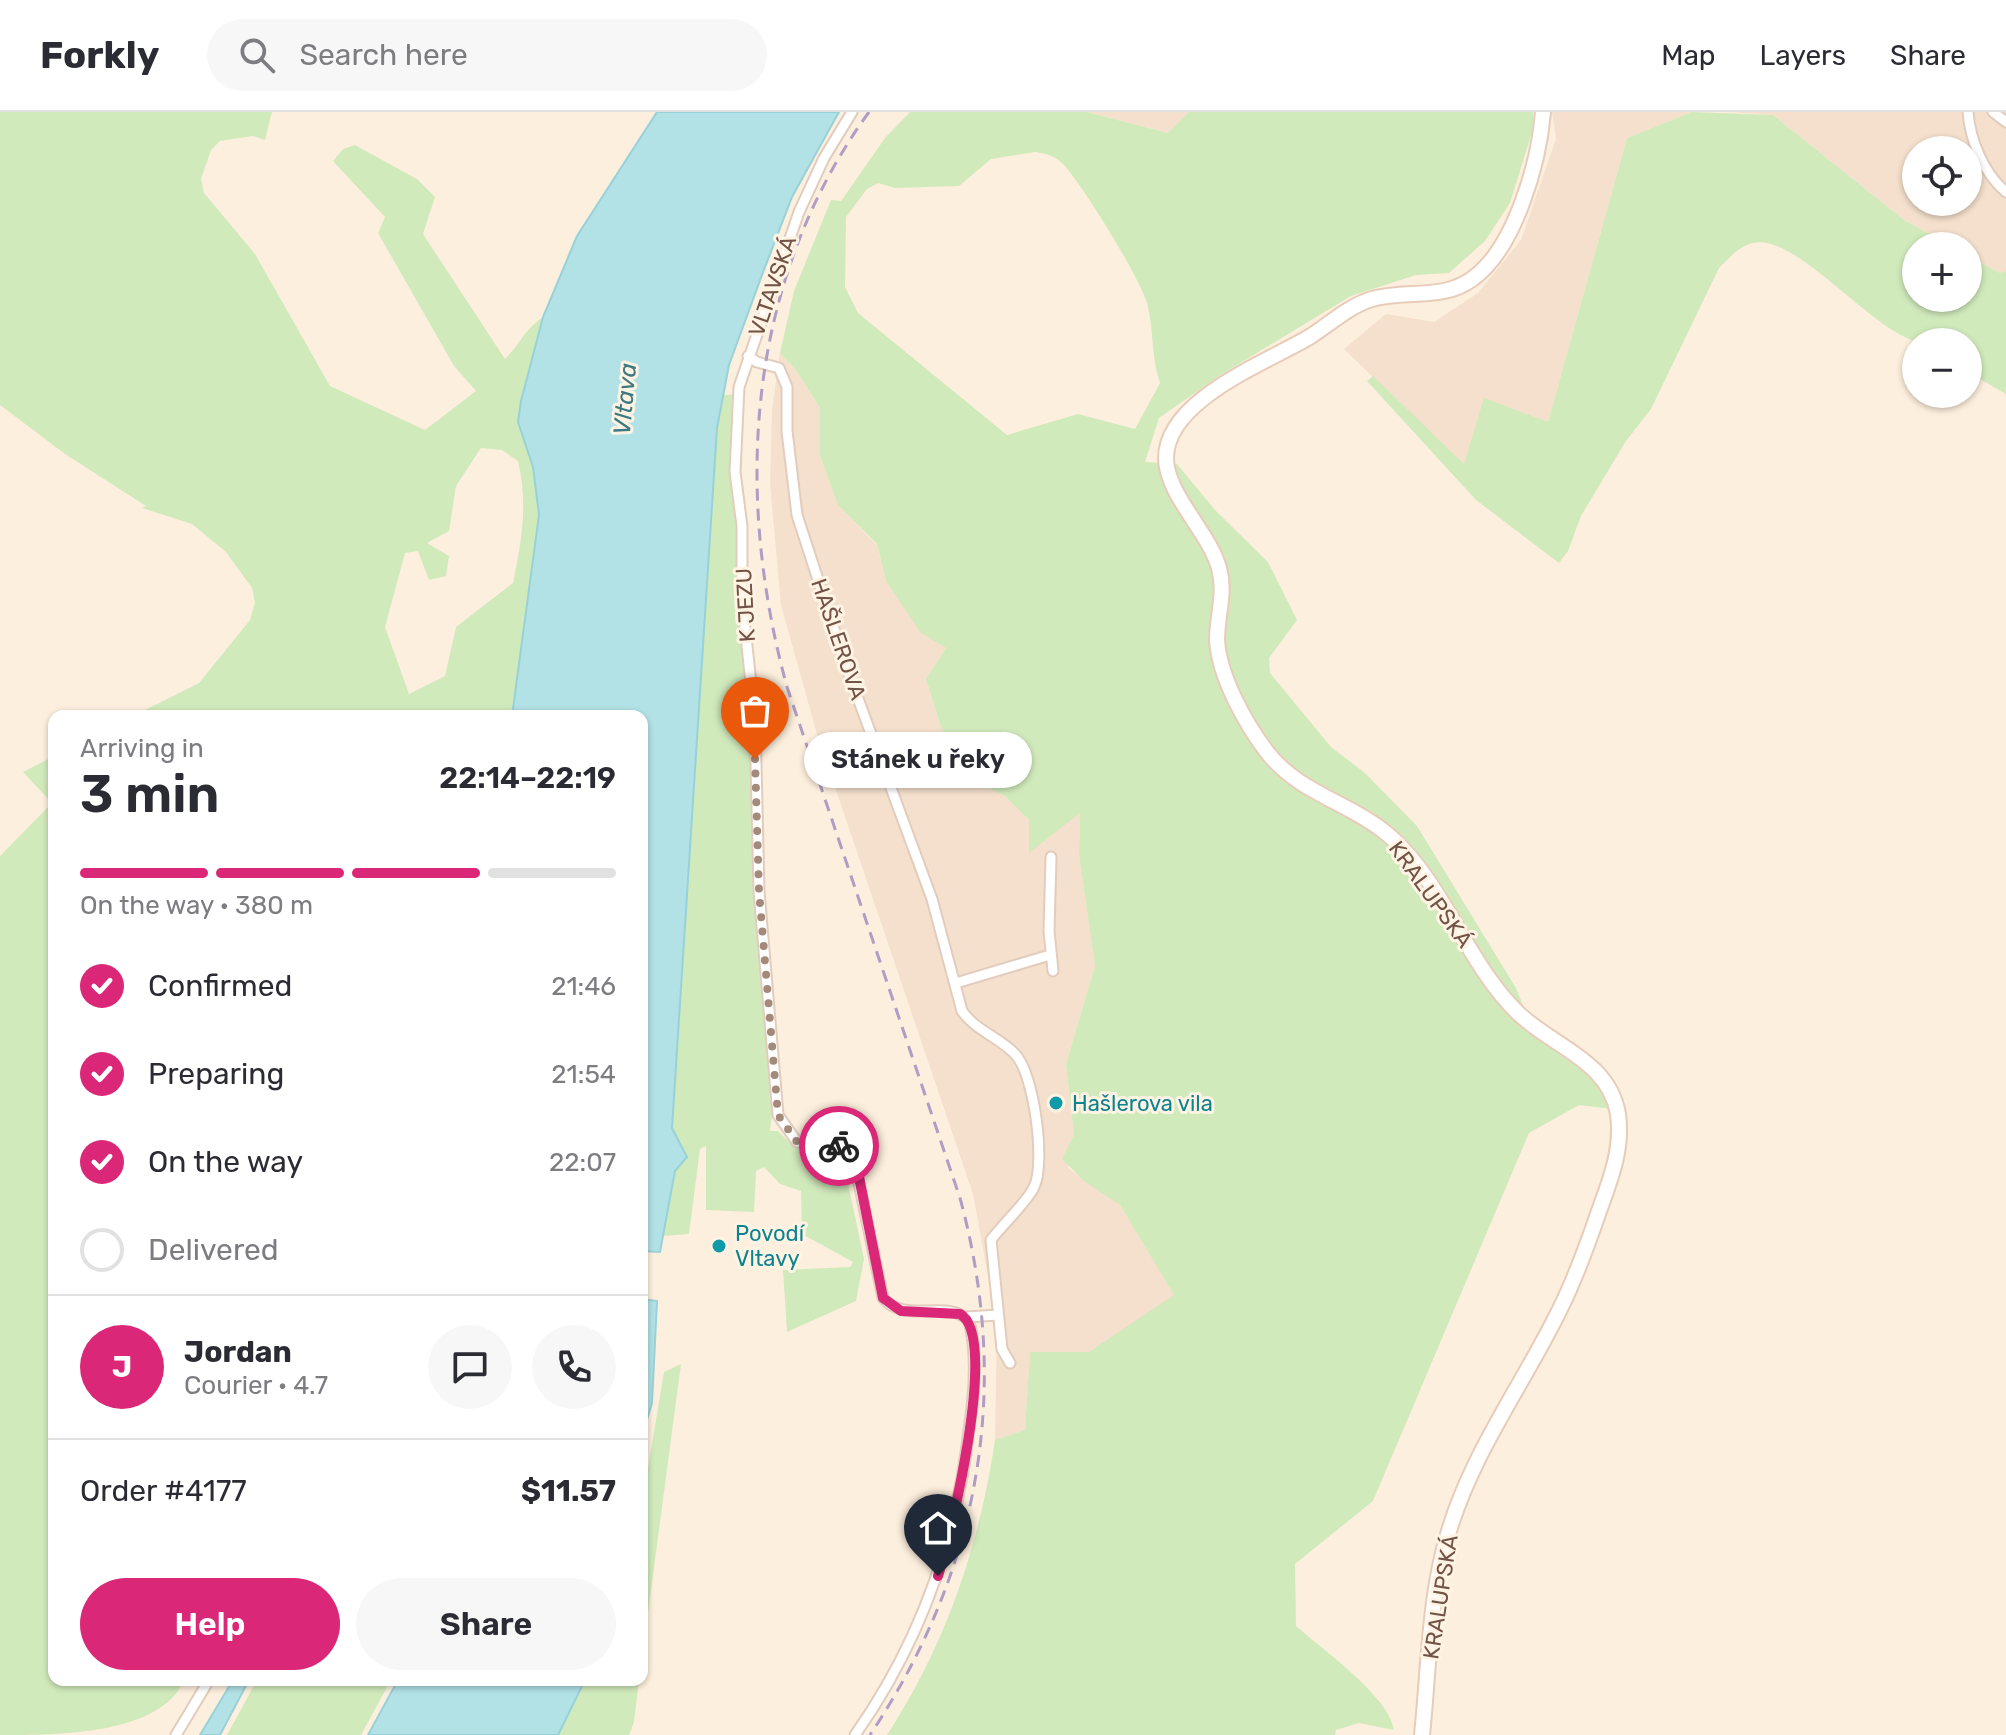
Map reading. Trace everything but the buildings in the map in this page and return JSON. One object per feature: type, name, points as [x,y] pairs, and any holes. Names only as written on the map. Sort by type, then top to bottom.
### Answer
[{"type":"street","name":"VLTAVSKÁ","points":[[735,472],[739,387],[748,356],[799,212],[824,158],[852,112]]},
{"type":"street","name":"KRALUPSKÁ","points":[[1422,1735],[1437,1591],[1449,1531],[1474,1466],[1560,1309],[1584,1254],[1616,1164],[1620,1144],[1617,1111],[1597,1071],[1528,1022],[1495,987],[1422,875],[1391,837],[1366,818],[1298,784],[1264,748],[1222,667],[1217,639],[1223,596],[1218,563],[1172,481],[1166,461],[1175,430],[1184,418],[1240,373],[1309,337],[1353,307],[1379,297],[1442,292],[1462,285],[1479,274],[1501,248],[1514,224],[1543,112]]},
{"type":"street","points":[[1968,112],[1971,134],[1994,182],[2006,192]]},
{"type":"street","points":[[1993,112],[2006,122]]},
{"type":"street","name":"HAŠLEROVA","points":[[748,356],[779,368],[785,377],[787,431],[797,515],[846,666],[932,899],[962,1011],[970,1023],[1016,1055],[1027,1075],[1033,1101],[1038,1158],[1034,1189],[991,1240],[1002,1349],[1010,1363]]},
{"type":"street","name":"K JEZU","points":[[735,472],[742,526],[742,599],[755,721],[759,891],[778,1115],[797,1142],[842,1146],[853,1154],[883,1298],[889,1305],[901,1311],[966,1317]]},
{"type":"street","points":[[1051,857],[1050,955],[1053,971]]},
{"type":"street","points":[[956,983],[1050,955]]},
{"type":"street","points":[[855,1735],[880,1700],[916,1631],[938,1576],[954,1521],[974,1395],[970,1327],[966,1317],[998,1315]]},
{"type":"street","points":[[176,1735],[205,1686]]},
{"type":"shaded area","points":[[1087,112],[1189,112],[1168,133]]},
{"type":"shaded area","points":[[1552,112],[1692,112],[1627,138],[1548,422],[1464,465],[1344,349],[1386,314],[1434,322],[1478,293],[1521,240],[1556,139]]},
{"type":"shaded area","points":[[1731,112],[2006,112],[2006,271],[2000,273],[1982,263],[1982,232],[1926,232],[1904,220],[1773,115]]},
{"type":"shaded area","points":[[780,353],[795,369],[820,408],[820,456],[838,505],[877,545],[886,581],[946,648],[926,679],[940,724],[967,778],[1005,796],[1029,820],[1029,852],[1080,812],[1079,855],[1095,966],[1066,1064],[1074,1135],[1068,1168],[1120,1205],[1175,1296],[1089,1352],[1030,1352],[1025,1430],[995,1440],[997,1325],[973,1194],[817,734],[781,605],[770,483],[772,410]]},
{"type":"green space","points":[[0,112],[272,112],[265,140],[253,136],[220,141],[211,150],[201,179],[204,193],[255,254],[330,386],[425,430],[476,391],[454,366],[378,233],[385,217],[333,161],[343,149],[355,145],[417,179],[435,197],[423,234],[505,359],[543,317],[518,422],[533,467],[539,515],[513,710],[145,710],[199,683],[250,620],[255,602],[252,588],[226,552],[192,524],[142,508],[146,506],[65,454],[0,405]],"holes":[[[481,448],[502,450],[518,461],[523,507],[513,583],[456,627],[445,676],[409,694],[385,627],[405,553],[418,551],[429,580],[446,576],[449,556],[427,543],[449,531],[456,486]]]},
{"type":"green space","points":[[910,112],[1087,112],[1168,133],[1189,112],[1533,112],[1534,126],[1510,203],[1485,241],[1449,273],[1416,275],[1351,296],[1222,374],[1159,418],[1145,462],[1177,464],[1215,510],[1268,562],[1297,620],[1269,658],[1270,673],[1331,747],[1365,773],[1417,826],[1516,988],[1536,1037],[1600,1077],[1612,1109],[1579,1105],[1529,1133],[1373,1501],[1295,1564],[1296,1626],[1368,1689],[1390,1717],[1394,1730],[1359,1723],[1336,1730],[1335,1735],[887,1735],[927,1666],[957,1594],[980,1518],[995,1440],[1025,1430],[1030,1352],[1089,1352],[1174,1295],[1120,1205],[1084,1181],[1062,1159],[1074,1135],[1066,1064],[1095,966],[1079,855],[1080,813],[1029,853],[1029,820],[1005,796],[967,778],[940,724],[926,679],[946,648],[921,633],[886,581],[877,544],[838,505],[820,456],[820,408],[795,369],[780,353],[794,291],[831,200],[841,201],[885,138]],"holes":[[[1035,152],[1057,159],[1072,175],[1122,253],[1147,303],[1160,383],[1135,429],[1078,414],[1007,435],[858,313],[845,287],[846,217],[867,189],[878,183],[895,188],[959,186],[991,159]]]},
{"type":"green space","points":[[1692,112],[1773,115],[1904,220],[1926,232],[1902,232],[1902,312],[1982,312],[1982,263],[2000,273],[2006,271],[2006,394],[1982,380],[1982,328],[1902,328],[1900,335],[1790,253],[1770,244],[1753,243],[1734,253],[1719,268],[1651,409],[1626,441],[1581,516],[1568,551],[1559,563],[1476,500],[1367,381],[1373,376],[1464,464],[1484,398],[1548,422],[1627,138]]},
{"type":"green space","points":[[739,394],[735,472],[775,1088],[770,1131],[778,1131],[796,1149],[841,1150],[864,1259],[856,1301],[787,1332],[783,1270],[850,1267],[853,1262],[802,1234],[801,1191],[780,1184],[764,1167],[756,1171],[754,1212],[706,1210],[706,1146],[700,1149],[689,1234],[663,1236],[675,1171],[685,1155],[672,1128],[717,428],[724,395]]},
{"type":"green space","points":[[48,759],[48,799],[23,772]]},
{"type":"green space","points":[[48,807],[48,1686],[180,1686],[172,1698],[154,1712],[131,1722],[78,1732],[0,1735],[0,856]]},
{"type":"green space","points":[[681,1364],[648,1613],[648,1468],[664,1372]]},
{"type":"green space","points":[[254,1686],[388,1686],[361,1735],[227,1735]]},
{"type":"green space","points":[[582,1686],[638,1686],[634,1722],[629,1735],[558,1735]]},
{"type":"water","name":"Vltava","points":[[657,112],[839,112],[792,197],[729,365],[717,428],[672,1128],[687,1157],[675,1171],[660,1252],[648,1251],[648,710],[513,710],[539,515],[533,467],[518,422],[543,317],[577,236]]},
{"type":"water","points":[[648,1300],[657,1301],[652,1403],[648,1416]]},
{"type":"water","points":[[229,1686],[246,1686],[220,1735],[200,1735]]},
{"type":"water","points":[[395,1686],[582,1686],[558,1735],[368,1735]]},
{"type":"railway","points":[[869,112],[828,177],[797,245],[775,316],[762,389],[757,463],[760,538],[770,613],[787,687],[960,1198],[976,1269],[983,1339],[983,1408],[976,1476],[961,1543],[938,1608],[908,1672],[870,1735]]},
{"type":"way so far","points":[[755,759],[759,891],[772,1013],[778,1115],[797,1142],[803,1145],[839,1146]]},
{"type":"place","name":"Stánek u řeky","points":[[755,759]]},
{"type":"place","name":"Hašlerova vila","points":[[1056,1103]]},
{"type":"place","name":"Povodí Vltavy","points":[[719,1246]]},
{"type":"route","points":[[839,1146],[849,1149],[856,1162],[883,1298],[901,1311],[960,1314],[969,1321],[974,1395],[964,1476],[938,1576]]}]
